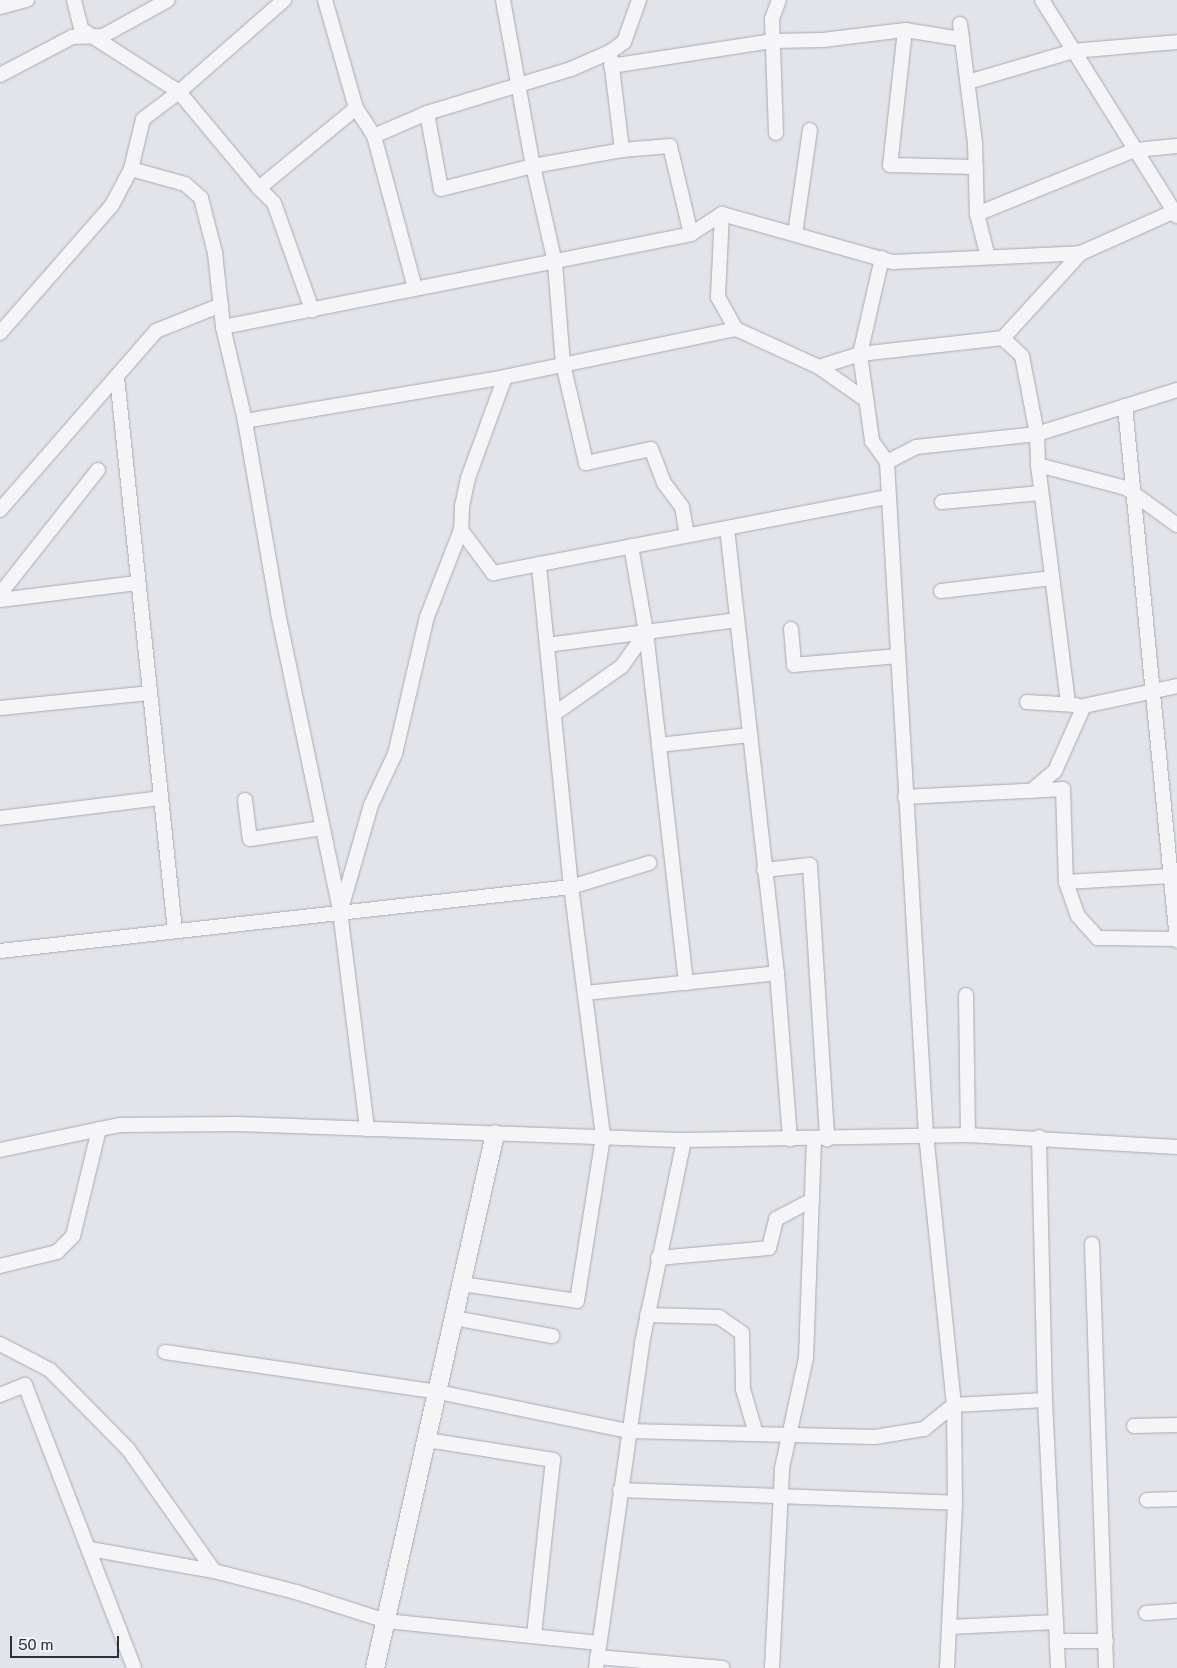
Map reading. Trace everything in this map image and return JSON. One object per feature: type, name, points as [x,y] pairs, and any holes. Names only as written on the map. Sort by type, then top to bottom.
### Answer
[{"type":"street","points":[[0,7],[27,0]]},
{"type":"street","points":[[74,0],[81,29],[179,92],[259,188],[274,203],[312,310]]},
{"type":"street","points":[[0,75],[72,37],[103,36],[168,0]]},
{"type":"street","points":[[0,333],[112,205],[130,169],[143,120],[179,92],[284,0]]},
{"type":"street","points":[[325,0],[356,108],[374,136],[415,288]]},
{"type":"street","points":[[503,0],[533,166],[555,263],[563,364],[586,463],[651,449],[664,483],[682,508],[687,536]]},
{"type":"street","points":[[374,136],[427,113],[518,83],[571,69],[610,52],[624,42],[639,0]]},
{"type":"street","points":[[776,133],[772,19],[779,0]]},
{"type":"street","points":[[224,327],[415,288],[555,263],[613,247],[691,234],[722,214],[893,262],[1081,253],[1176,212],[1135,150],[1042,0]]},
{"type":"street","points":[[960,24],[968,82],[976,167],[977,214],[988,257]]},
{"type":"street","points":[[611,66],[773,41],[823,40],[905,30],[962,39]]},
{"type":"street","points":[[905,30],[890,164],[976,167]]},
{"type":"street","points":[[968,82],[1073,51],[1177,42]]},
{"type":"street","points":[[610,52],[622,150]]},
{"type":"street","points":[[259,188],[356,108]]},
{"type":"street","points":[[427,113],[441,189],[533,166],[622,150],[670,146],[691,234]]},
{"type":"street","points":[[795,234],[810,130]]},
{"type":"street","points":[[977,214],[1135,150],[1177,146]]},
{"type":"street","points":[[130,169],[185,184],[201,198],[216,253],[224,327],[245,421],[278,613],[340,911],[367,1129]]},
{"type":"street","points":[[722,214],[718,297],[736,329]]},
{"type":"street","points":[[819,367],[860,354],[1003,338],[1081,253]]},
{"type":"street","points":[[882,258],[860,354],[872,441],[887,462],[926,1135],[954,1405],[955,1503],[947,1668]]},
{"type":"street","points":[[0,510],[156,331],[221,305]]},
{"type":"street","points":[[245,421],[505,376],[736,329],[819,367],[866,400]]},
{"type":"street","points":[[1003,338],[1022,356],[1037,434],[1041,493],[1068,704]]},
{"type":"street","points":[[340,911],[371,805],[395,754],[427,617],[461,530],[468,478],[505,376]]},
{"type":"street","points":[[117,377],[137,583],[175,931]]},
{"type":"street","points":[[887,462],[916,447],[1037,434],[1177,390]]},
{"type":"street","points":[[905,797],[1063,789],[1066,882],[1078,916],[1098,938],[1177,939],[1171,876],[1173,847],[1153,691],[1125,406]]},
{"type":"street","points":[[1038,465],[1126,488],[1177,525]]},
{"type":"street","points":[[0,594],[98,470]]},
{"type":"street","points":[[942,502],[1041,493]]},
{"type":"street","points":[[461,530],[493,573],[889,497]]},
{"type":"street","points":[[727,528],[748,735],[776,973],[790,1139]]},
{"type":"street","points":[[631,546],[646,632],[686,983]]},
{"type":"street","points":[[462,1284],[576,1301],[603,1136],[571,886],[539,564]]},
{"type":"street","points":[[941,591],[1052,578]]},
{"type":"street","points":[[0,600],[137,583]]},
{"type":"street","points":[[547,645],[737,620]]},
{"type":"street","points":[[791,629],[794,665],[898,656]]},
{"type":"street","points":[[554,714],[622,666],[646,632]]},
{"type":"street","points":[[1028,702],[1084,706],[1177,686]]},
{"type":"street","points":[[0,708],[149,693]]},
{"type":"street","points":[[1031,791],[1055,771],[1084,706]]},
{"type":"street","points":[[660,745],[748,735]]},
{"type":"street","points":[[0,818],[160,798]]},
{"type":"street","points":[[245,800],[250,839],[322,828]]},
{"type":"street","points":[[0,951],[571,886],[649,863]]},
{"type":"street","points":[[764,870],[810,865],[820,1139],[812,1200],[806,1358],[788,1435],[782,1497],[772,1668]]},
{"type":"street","points":[[1066,882],[1171,876]]},
{"type":"street","points":[[585,993],[776,973]]},
{"type":"street","points":[[966,995],[968,1135]]},
{"type":"street","points":[[0,1150],[120,1125],[239,1124],[684,1140],[968,1135],[1039,1137],[1177,1147]]},
{"type":"street","points":[[0,1266],[57,1252],[73,1236],[99,1129]]},
{"type":"street","points":[[375,1668],[496,1134]]},
{"type":"street","points":[[1039,1137],[1045,1400],[1058,1668]]},
{"type":"street","points":[[684,1140],[647,1315],[628,1431],[596,1663],[723,1668]]},
{"type":"street","points":[[658,1258],[768,1248],[776,1219],[812,1200]]},
{"type":"street","points":[[1092,1244],[1106,1668]]},
{"type":"street","points":[[647,1315],[720,1317],[742,1333],[743,1389],[756,1434]]},
{"type":"street","points":[[454,1318],[552,1336]]},
{"type":"street","points":[[0,1344],[50,1370],[128,1449],[214,1571]]},
{"type":"street","points":[[165,1352],[438,1392],[628,1431],[875,1437],[924,1429],[954,1405],[1045,1400]]},
{"type":"street","points":[[0,1395],[25,1385],[90,1549],[134,1668]]},
{"type":"street","points":[[1134,1426],[1177,1425]]},
{"type":"street","points":[[427,1440],[553,1460],[534,1635]]},
{"type":"street","points":[[620,1490],[955,1503]]},
{"type":"street","points":[[1146,1500],[1177,1499]]},
{"type":"street","points":[[90,1549],[214,1571],[296,1592],[386,1621],[599,1643]]},
{"type":"street","points":[[1146,1613],[1177,1611]]},
{"type":"street","points":[[949,1627],[1056,1622]]},
{"type":"street","points":[[1057,1641],[1106,1641]]}]
